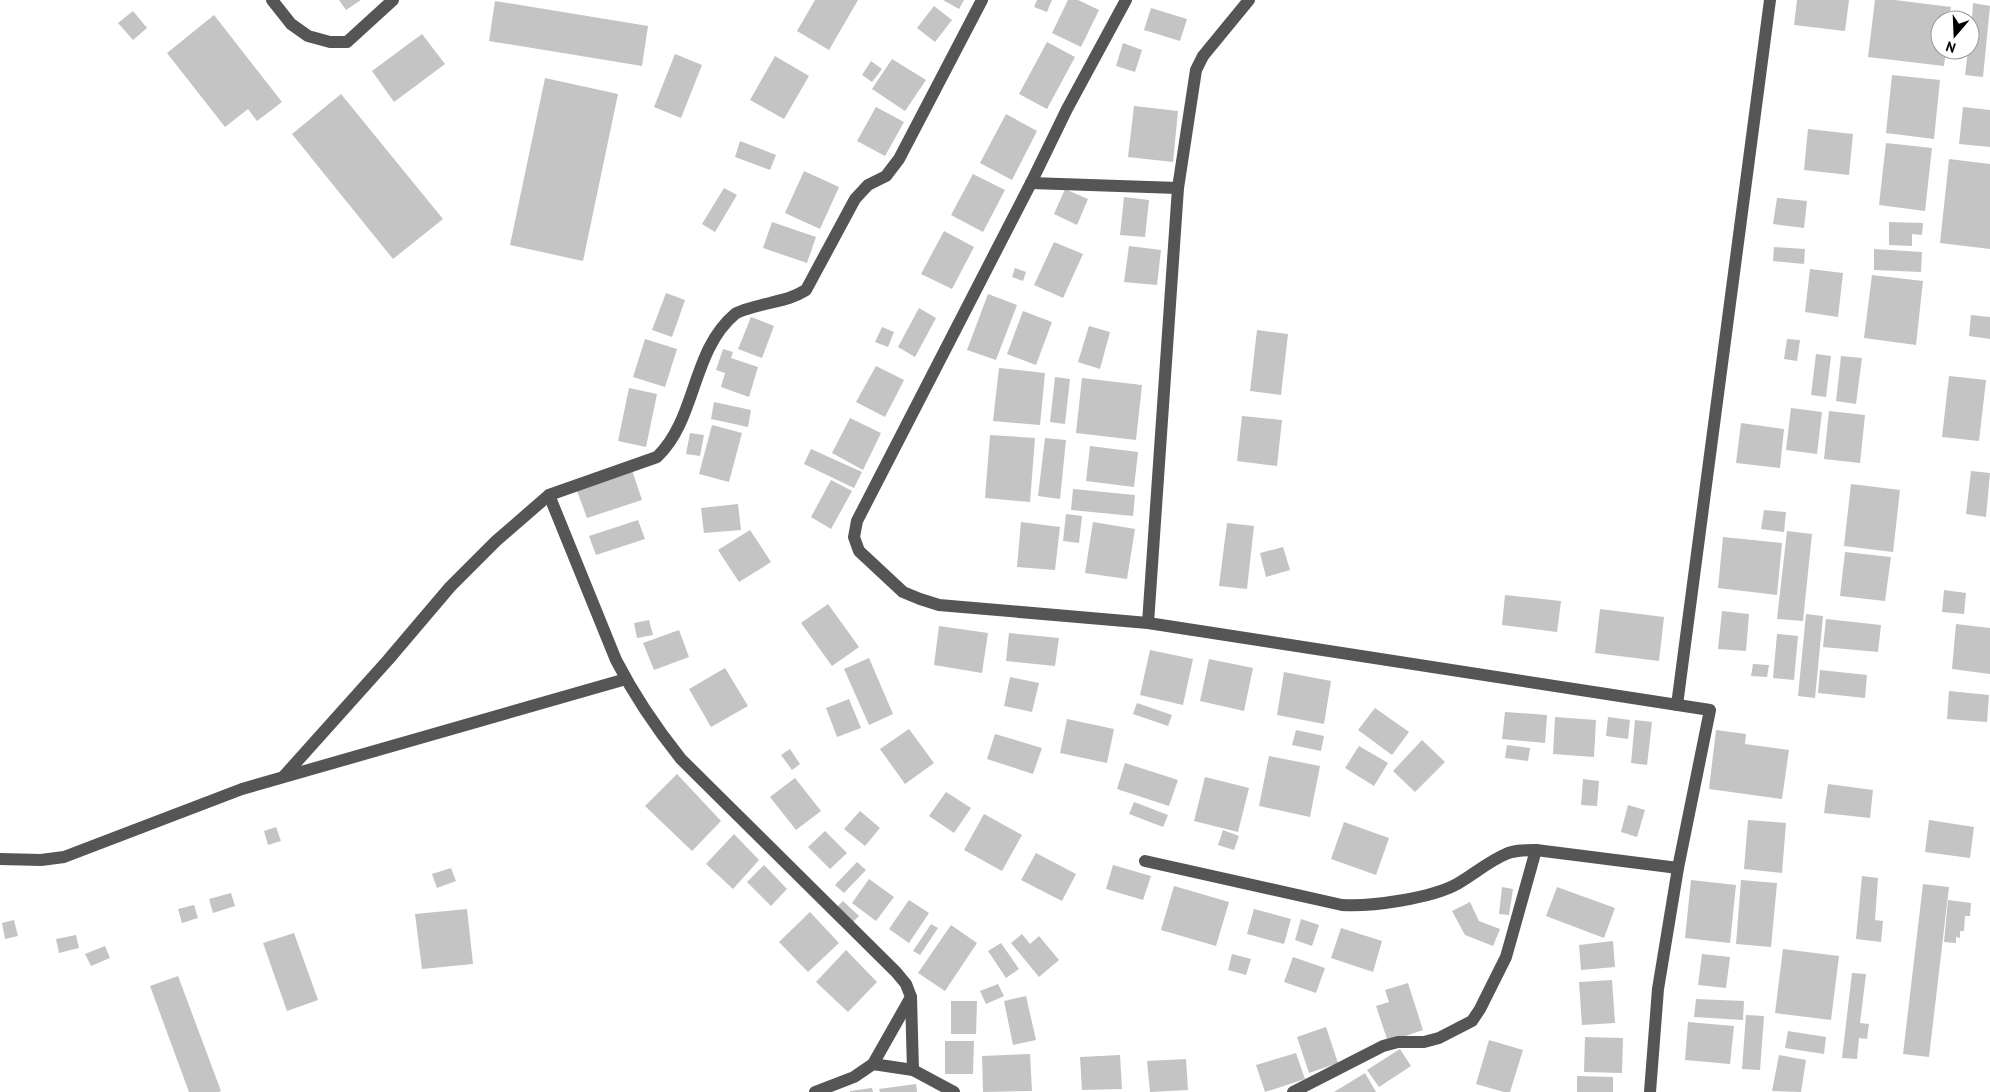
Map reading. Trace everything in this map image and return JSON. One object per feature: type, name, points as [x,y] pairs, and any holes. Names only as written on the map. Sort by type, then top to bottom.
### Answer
[{"type":"street","points":[[272,0],[291,24],[308,36],[330,42],[347,42],[393,0]]},
{"type":"street","points":[[284,776],[388,660],[450,587],[496,541],[549,495],[658,457],[668,447],[677,431],[704,358],[721,329],[736,313],[792,298],[806,290],[855,199],[868,185],[886,176],[899,159],[982,0]]},
{"type":"street","points":[[1126,0],[1067,109],[1031,184],[862,512],[854,537],[860,551],[903,592],[939,605],[1148,623],[1710,710],[1678,868],[1658,989],[1650,1092]]},
{"type":"street","points":[[1148,623],[1178,188],[1196,70],[1202,56],[1249,0]]},
{"type":"street","points":[[1677,705],[1770,0]]},
{"type":"street","points":[[1031,184],[1178,188]]},
{"type":"street","points":[[549,495],[616,660],[626,679],[666,740],[681,759],[906,984],[911,997],[913,1070]]},
{"type":"street","points":[[0,859],[41,860],[64,857],[242,789],[626,679]]},
{"type":"street","points":[[1144,861],[1342,905],[1362,906],[1439,893],[1456,885],[1506,854],[1536,850],[1678,868]]},
{"type":"street","points":[[1293,1092],[1383,1046],[1398,1042],[1424,1042],[1431,1040],[1472,1020],[1480,1009],[1506,957],[1536,850]]},
{"type":"street","points":[[815,1092],[854,1076],[873,1064],[911,997]]},
{"type":"street","points":[[873,1064],[913,1070],[954,1092]]},
{"type":"building","points":[[339,0],[361,0],[346,10]]},
{"type":"building","points":[[815,0],[858,0],[829,50],[797,31]]},
{"type":"building","points":[[943,0],[964,0],[959,9]]},
{"type":"building","points":[[1037,0],[1052,0],[1047,12],[1034,7]]},
{"type":"building","points":[[1068,0],[1078,0],[1099,10],[1081,47],[1052,33]]},
{"type":"building","points":[[1797,0],[1849,0],[1845,31],[1794,25]]},
{"type":"building","points":[[1875,0],[1895,0],[1951,7],[1951,10],[1930,10],[1930,60],[1945,60],[1944,66],[1868,57]]},
{"type":"building","points":[[495,1],[648,26],[642,66],[489,41]]},
{"type":"building","points":[[1973,3],[1990,6],[1983,77],[1965,75],[1967,60],[1980,60],[1980,10],[1973,10]]},
{"type":"building","points":[[934,6],[952,20],[935,42],[917,28]]},
{"type":"building","points":[[1151,8],[1187,19],[1180,41],[1144,30]]},
{"type":"building","points":[[133,11],[147,28],[133,40],[118,23]]},
{"type":"building","points":[[214,15],[282,102],[257,121],[248,109],[225,127],[167,53]]},
{"type":"building","points":[[422,34],[445,64],[394,102],[372,71]]},
{"type":"building","points":[[1047,42],[1075,57],[1047,109],[1019,94]]},
{"type":"building","points":[[1123,43],[1142,50],[1135,72],[1116,66]]},
{"type":"building","points":[[675,54],[702,65],[681,118],[654,107]]},
{"type":"building","points":[[775,56],[809,76],[784,119],[750,100]]},
{"type":"building","points":[[892,59],[926,80],[905,111],[872,89]]},
{"type":"building","points":[[871,61],[882,69],[872,82],[862,75]]},
{"type":"building","points":[[1892,75],[1940,80],[1934,139],[1886,133]]},
{"type":"building","points":[[545,78],[618,94],[583,261],[510,245]]},
{"type":"building","points":[[341,94],[443,219],[393,259],[292,134]]},
{"type":"building","points":[[1134,106],[1178,111],[1173,162],[1128,157]]},
{"type":"building","points":[[876,107],[904,122],[885,156],[857,141]]},
{"type":"building","points":[[1963,107],[1990,110],[1990,147],[1959,144]]},
{"type":"building","points":[[1006,114],[1037,131],[1012,180],[980,163]]},
{"type":"building","points":[[1808,129],[1853,134],[1849,175],[1804,170]]},
{"type":"building","points":[[740,141],[776,155],[770,170],[735,157]]},
{"type":"building","points":[[1886,143],[1932,148],[1925,211],[1879,205]]},
{"type":"building","points":[[1949,159],[1990,164],[1990,249],[1940,243]]},
{"type":"building","points":[[804,171],[839,187],[820,229],[785,213]]},
{"type":"building","points":[[973,174],[1005,190],[983,232],[951,215]]},
{"type":"building","points":[[724,188],[737,195],[715,232],[702,224]]},
{"type":"building","points":[[1065,189],[1088,199],[1077,225],[1054,214]]},
{"type":"building","points":[[1124,197],[1149,200],[1145,237],[1120,235]]},
{"type":"building","points":[[1777,198],[1807,201],[1804,228],[1773,224]]},
{"type":"building","points":[[772,222],[816,237],[807,263],[763,248]]},
{"type":"building","points":[[1889,222],[1923,223],[1922,235],[1912,234],[1912,246],[1889,245]]},
{"type":"building","points":[[944,231],[974,247],[952,289],[921,274]]},
{"type":"building","points":[[1054,242],[1083,254],[1063,298],[1034,285]]},
{"type":"building","points":[[1129,246],[1161,250],[1157,285],[1124,282]]},
{"type":"building","points":[[1774,247],[1805,249],[1804,264],[1773,261]]},
{"type":"building","points":[[1874,249],[1922,252],[1921,272],[1874,270]]},
{"type":"building","points":[[1015,268],[1026,272],[1023,281],[1012,277]]},
{"type":"building","points":[[1810,269],[1843,273],[1838,317],[1805,312]]},
{"type":"building","points":[[1872,275],[1923,281],[1916,345],[1864,338]]},
{"type":"building","points":[[666,293],[685,300],[672,337],[652,330]]},
{"type":"building","points":[[988,294],[1017,305],[996,360],[967,350]]},
{"type":"building","points":[[919,308],[936,318],[915,357],[898,347]]},
{"type":"building","points":[[1023,311],[1052,322],[1036,365],[1007,354]]},
{"type":"building","points":[[1971,315],[1990,317],[1990,339],[1969,336]]},
{"type":"building","points":[[751,317],[774,326],[762,358],[738,349]]},
{"type":"building","points":[[1089,326],[1110,332],[1100,369],[1078,362]]},
{"type":"building","points":[[882,327],[894,332],[888,347],[875,342]]},
{"type":"building","points":[[1257,330],[1288,334],[1281,395],[1250,391]]},
{"type":"building","points":[[645,339],[677,349],[665,387],[633,377]]},
{"type":"building","points":[[1787,339],[1800,340],[1797,361],[1784,359]]},
{"type":"building","points":[[723,349],[733,352],[731,358],[758,367],[749,397],[721,387],[725,373],[716,370]]},
{"type":"building","points":[[1816,354],[1831,356],[1826,397],[1811,395]]},
{"type":"building","points":[[1841,356],[1862,358],[1856,404],[1836,401]]},
{"type":"building","points":[[876,366],[904,380],[885,417],[856,402]]},
{"type":"building","points":[[999,368],[1045,373],[1040,425],[993,421]]},
{"type":"building","points":[[1949,376],[1986,380],[1979,441],[1942,437]]},
{"type":"building","points":[[1055,377],[1070,379],[1065,424],[1050,422]]},
{"type":"building","points":[[1082,378],[1142,385],[1136,440],[1076,433]]},
{"type":"building","points":[[629,388],[657,394],[646,447],[618,441]]},
{"type":"building","points":[[714,402],[751,410],[748,427],[711,419]]},
{"type":"building","points":[[1791,408],[1822,412],[1817,454],[1786,450]]},
{"type":"building","points":[[1829,411],[1865,415],[1860,463],[1824,459]]},
{"type":"building","points":[[1242,416],[1282,420],[1277,466],[1237,461]]},
{"type":"building","points":[[850,418],[881,433],[863,470],[832,453]]},
{"type":"building","points":[[1741,423],[1784,429],[1780,468],[1736,463]]},
{"type":"building","points":[[712,425],[742,433],[729,482],[699,474]]},
{"type":"building","points":[[690,433],[704,435],[700,456],[686,454]]},
{"type":"building","points":[[990,435],[1035,438],[1030,502],[985,498]]},
{"type":"building","points":[[1045,438],[1066,440],[1060,499],[1038,496]]},
{"type":"building","points":[[1090,446],[1138,452],[1134,487],[1086,481]]},
{"type":"building","points":[[811,449],[862,472],[854,488],[804,464]]},
{"type":"building","points":[[632,470],[642,500],[587,518],[576,488]]},
{"type":"building","points":[[1971,471],[1990,473],[1986,517],[1966,514]]},
{"type":"building","points":[[831,480],[852,491],[831,529],[811,517]]},
{"type":"building","points":[[1851,484],[1900,490],[1893,552],[1844,546]]},
{"type":"building","points":[[1073,489],[1135,495],[1133,516],[1071,510]]},
{"type":"building","points":[[738,504],[741,530],[704,533],[701,508]]},
{"type":"building","points":[[1764,510],[1786,512],[1784,532],[1761,529]]},
{"type":"building","points":[[1066,514],[1082,516],[1079,543],[1063,541]]},
{"type":"building","points":[[638,520],[645,539],[596,555],[589,536]]},
{"type":"building","points":[[1021,522],[1060,527],[1055,570],[1017,567]]},
{"type":"building","points":[[1093,522],[1135,529],[1127,579],[1085,573]]},
{"type":"building","points":[[1227,523],[1254,526],[1247,589],[1219,586]]},
{"type":"building","points":[[750,530],[771,562],[739,582],[718,550]]},
{"type":"building","points":[[1787,531],[1812,534],[1803,621],[1777,619]]},
{"type":"building","points":[[1723,537],[1782,543],[1777,595],[1718,588]]},
{"type":"building","points":[[1283,547],[1290,570],[1266,577],[1260,553]]},
{"type":"building","points":[[1845,552],[1891,557],[1885,601],[1840,596]]},
{"type":"building","points":[[1944,590],[1966,593],[1964,614],[1942,612]]},
{"type":"building","points":[[1505,595],[1561,601],[1557,632],[1502,625]]},
{"type":"building","points":[[828,604],[859,647],[832,666],[801,623]]},
{"type":"building","points":[[1600,609],[1664,617],[1659,661],[1595,653]]},
{"type":"building","points":[[1722,611],[1749,614],[1746,651],[1718,649]]},
{"type":"building","points":[[1806,614],[1823,616],[1815,698],[1798,696]]},
{"type":"building","points":[[1826,619],[1881,625],[1878,652],[1823,647]]},
{"type":"building","points":[[649,620],[653,635],[637,638],[634,623]]},
{"type":"building","points":[[1956,624],[1990,628],[1990,674],[1952,669]]},
{"type":"building","points":[[939,626],[988,633],[982,673],[934,665]]},
{"type":"building","points":[[679,630],[689,657],[654,670],[643,643]]},
{"type":"building","points":[[1009,633],[1059,638],[1055,666],[1006,661]]},
{"type":"building","points":[[1777,634],[1798,636],[1794,680],[1773,678]]},
{"type":"building","points":[[1150,650],[1193,659],[1183,705],[1140,695]]},
{"type":"building","points":[[869,658],[893,714],[869,725],[844,669]]},
{"type":"building","points":[[1209,659],[1253,668],[1244,711],[1200,701]]},
{"type":"building","points":[[1753,664],[1769,665],[1767,677],[1751,676]]},
{"type":"building","points":[[725,668],[748,706],[711,727],[689,689]]},
{"type":"building","points":[[1820,670],[1867,675],[1865,698],[1818,693]]},
{"type":"building","points":[[1284,672],[1331,681],[1324,724],[1277,715]]},
{"type":"building","points":[[1010,677],[1039,683],[1032,712],[1004,706]]},
{"type":"building","points":[[1949,691],[1989,695],[1987,722],[1947,719]]},
{"type":"building","points":[[849,699],[861,728],[837,737],[826,708]]},
{"type":"building","points":[[1137,703],[1172,715],[1168,726],[1133,714]]},
{"type":"building","points":[[1375,708],[1409,732],[1392,755],[1358,730]]},
{"type":"building","points":[[1505,712],[1547,715],[1545,743],[1502,739]]},
{"type":"building","points":[[1555,717],[1596,720],[1594,757],[1553,754]]},
{"type":"building","points":[[1608,717],[1630,720],[1628,739],[1606,736]]},
{"type":"building","points":[[1067,719],[1114,729],[1107,763],[1060,753]]},
{"type":"building","points":[[1635,720],[1652,722],[1647,765],[1631,763]]},
{"type":"building","points":[[909,729],[934,763],[905,784],[880,749]]},
{"type":"building","points":[[1296,730],[1324,736],[1321,751],[1292,745]]},
{"type":"building","points":[[1716,730],[1746,734],[1745,744],[1789,750],[1782,799],[1709,789]]},
{"type":"building","points":[[995,734],[1042,748],[1033,774],[987,759]]},
{"type":"building","points":[[1422,740],[1445,762],[1415,792],[1393,771]]},
{"type":"building","points":[[1507,745],[1530,748],[1528,761],[1505,758]]},
{"type":"building","points":[[1359,746],[1388,763],[1374,786],[1345,768]]},
{"type":"building","points":[[790,749],[800,764],[792,770],[781,755]]},
{"type":"building","points":[[1269,756],[1320,766],[1310,817],[1259,806]]},
{"type":"building","points":[[1125,763],[1178,780],[1169,806],[1117,789]]},
{"type":"building","points":[[677,774],[721,821],[692,851],[645,806]]},
{"type":"building","points":[[1205,777],[1249,788],[1238,832],[1194,821]]},
{"type":"building","points":[[795,778],[821,811],[796,830],[770,797]]},
{"type":"building","points":[[1583,779],[1599,781],[1597,806],[1581,805]]},
{"type":"building","points":[[1828,784],[1873,790],[1870,818],[1824,813]]},
{"type":"building","points":[[946,792],[971,808],[954,833],[929,816]]},
{"type":"building","points":[[1134,802],[1168,815],[1163,827],[1129,814]]},
{"type":"building","points":[[1628,805],[1645,810],[1637,837],[1621,832]]},
{"type":"building","points":[[860,811],[880,828],[865,846],[844,829]]},
{"type":"building","points":[[984,814],[1022,835],[1002,871],[964,850]]},
{"type":"building","points":[[1748,820],[1786,823],[1782,873],[1744,869]]},
{"type":"building","points":[[1929,820],[1974,827],[1970,858],[1925,852]]},
{"type":"building","points":[[1344,822],[1389,838],[1376,875],[1331,859]]},
{"type":"building","points":[[276,827],[281,841],[268,845],[264,831]]},
{"type":"building","points":[[1223,830],[1239,836],[1234,850],[1218,845]]},
{"type":"building","points":[[825,831],[847,853],[830,869],[808,847]]},
{"type":"building","points":[[734,834],[759,860],[733,889],[706,864]]},
{"type":"building","points":[[1036,853],[1076,874],[1062,901],[1021,880]]},
{"type":"building","points":[[857,862],[866,870],[844,893],[835,885]]},
{"type":"building","points":[[764,865],[787,889],[771,906],[747,882]]},
{"type":"building","points":[[1113,865],[1151,876],[1143,900],[1106,889]]},
{"type":"building","points":[[451,868],[456,881],[437,888],[432,874]]},
{"type":"building","points":[[1862,876],[1878,878],[1875,920],[1883,921],[1881,942],[1856,939]]},
{"type":"building","points":[[869,879],[894,897],[876,921],[852,903]]},
{"type":"building","points":[[1691,880],[1736,885],[1730,943],[1685,938]]},
{"type":"building","points":[[1741,880],[1777,883],[1771,947],[1736,944]]},
{"type":"building","points":[[1923,884],[1949,887],[1929,1057],[1903,1054]]},
{"type":"building","points":[[1174,886],[1229,902],[1216,946],[1161,930]]},
{"type":"building","points":[[1502,887],[1513,889],[1509,915],[1499,914]]},
{"type":"building","points":[[1557,887],[1615,908],[1604,938],[1546,916]]},
{"type":"building","points":[[231,893],[235,906],[213,913],[209,899]]},
{"type":"building","points":[[909,900],[929,913],[909,943],[889,929]]},
{"type":"building","points":[[1948,900],[1971,903],[1970,916],[1965,916],[1964,931],[1960,931],[1960,938],[1956,937],[1956,943],[1944,942]]},
{"type":"building","points":[[843,901],[859,916],[852,923],[836,908]]},
{"type":"building","points":[[1470,902],[1479,921],[1500,929],[1493,946],[1465,935],[1452,911]]},
{"type":"building","points":[[194,905],[198,918],[182,923],[178,909]]},
{"type":"building","points":[[467,909],[473,964],[422,969],[415,914]]},
{"type":"building","points":[[1254,909],[1291,919],[1284,944],[1247,934]]},
{"type":"building","points":[[810,912],[839,943],[808,972],[779,942]]},
{"type":"building","points":[[1301,919],[1319,925],[1312,946],[1295,940]]},
{"type":"building","points":[[14,920],[18,936],[5,939],[2,923]]},
{"type":"building","points":[[931,924],[938,928],[920,955],[913,951]]},
{"type":"building","points":[[951,925],[977,943],[945,991],[918,973]]},
{"type":"building","points":[[1341,928],[1382,941],[1373,972],[1331,958]]},
{"type":"building","points":[[294,933],[318,1000],[287,1011],[263,943]]},
{"type":"building","points":[[1022,934],[1030,944],[1039,936],[1059,960],[1039,977],[1011,943]]},
{"type":"building","points":[[76,935],[79,948],[59,953],[56,939]]},
{"type":"building","points":[[1613,941],[1615,967],[1581,970],[1579,945]]},
{"type":"building","points":[[1001,943],[1019,969],[1006,978],[988,951]]},
{"type":"building","points":[[105,946],[110,958],[91,966],[85,954]]},
{"type":"building","points":[[1783,949],[1839,956],[1831,1020],[1775,1013]]},
{"type":"building","points":[[846,950],[877,982],[848,1012],[816,982]]},
{"type":"building","points":[[1232,954],[1251,959],[1246,975],[1228,970]]},
{"type":"building","points":[[1702,954],[1730,957],[1726,988],[1698,985]]},
{"type":"building","points":[[1293,957],[1325,968],[1316,993],[1284,982]]},
{"type":"building","points":[[1852,973],[1866,974],[1860,1023],[1869,1024],[1867,1039],[1859,1038],[1857,1059],[1842,1058]]},
{"type":"building","points":[[178,976],[221,1091],[189,1092],[150,986]]},
{"type":"building","points":[[1612,980],[1615,1023],[1582,1025],[1579,982]]},
{"type":"building","points":[[1408,983],[1423,1030],[1388,1042],[1376,1006],[1389,1002],[1385,990]]},
{"type":"building","points":[[998,984],[1004,996],[986,1004],[980,991]]},
{"type":"building","points":[[1026,996],[1036,1040],[1013,1045],[1004,1001]]},
{"type":"building","points":[[1696,999],[1744,1001],[1743,1020],[1694,1017]]},
{"type":"building","points":[[951,1001],[977,1001],[976,1034],[951,1034]]},
{"type":"building","points":[[1746,1015],[1764,1016],[1760,1070],[1742,1069]]},
{"type":"building","points":[[1688,1022],[1734,1026],[1730,1064],[1685,1060]]},
{"type":"building","points":[[1326,1027],[1338,1063],[1309,1073],[1297,1037]]},
{"type":"building","points":[[1788,1031],[1826,1037],[1824,1054],[1785,1048]]},
{"type":"building","points":[[1585,1037],[1623,1038],[1622,1073],[1584,1072]]},
{"type":"building","points":[[1489,1040],[1523,1050],[1510,1092],[1476,1084]]},
{"type":"building","points":[[945,1041],[974,1041],[973,1074],[945,1074]]},
{"type":"building","points":[[1400,1049],[1411,1066],[1379,1087],[1367,1070]]},
{"type":"building","points":[[1296,1053],[1305,1079],[1265,1092],[1256,1065]]},
{"type":"building","points":[[1030,1054],[1032,1091],[983,1092],[982,1056]]},
{"type":"building","points":[[1120,1055],[1122,1089],[1082,1090],[1080,1057]]},
{"type":"building","points":[[1779,1055],[1806,1060],[1801,1092],[1772,1091]]},
{"type":"building","points":[[1186,1059],[1188,1090],[1150,1092],[1147,1061]]},
{"type":"building","points":[[1365,1073],[1376,1092],[1334,1092]]},
{"type":"building","points":[[1577,1076],[1613,1077],[1613,1092],[1577,1092]]},
{"type":"building","points":[[916,1084],[917,1092],[880,1092],[879,1089]]},
{"type":"building","points":[[872,1088],[873,1092],[850,1092],[850,1091]]}]
